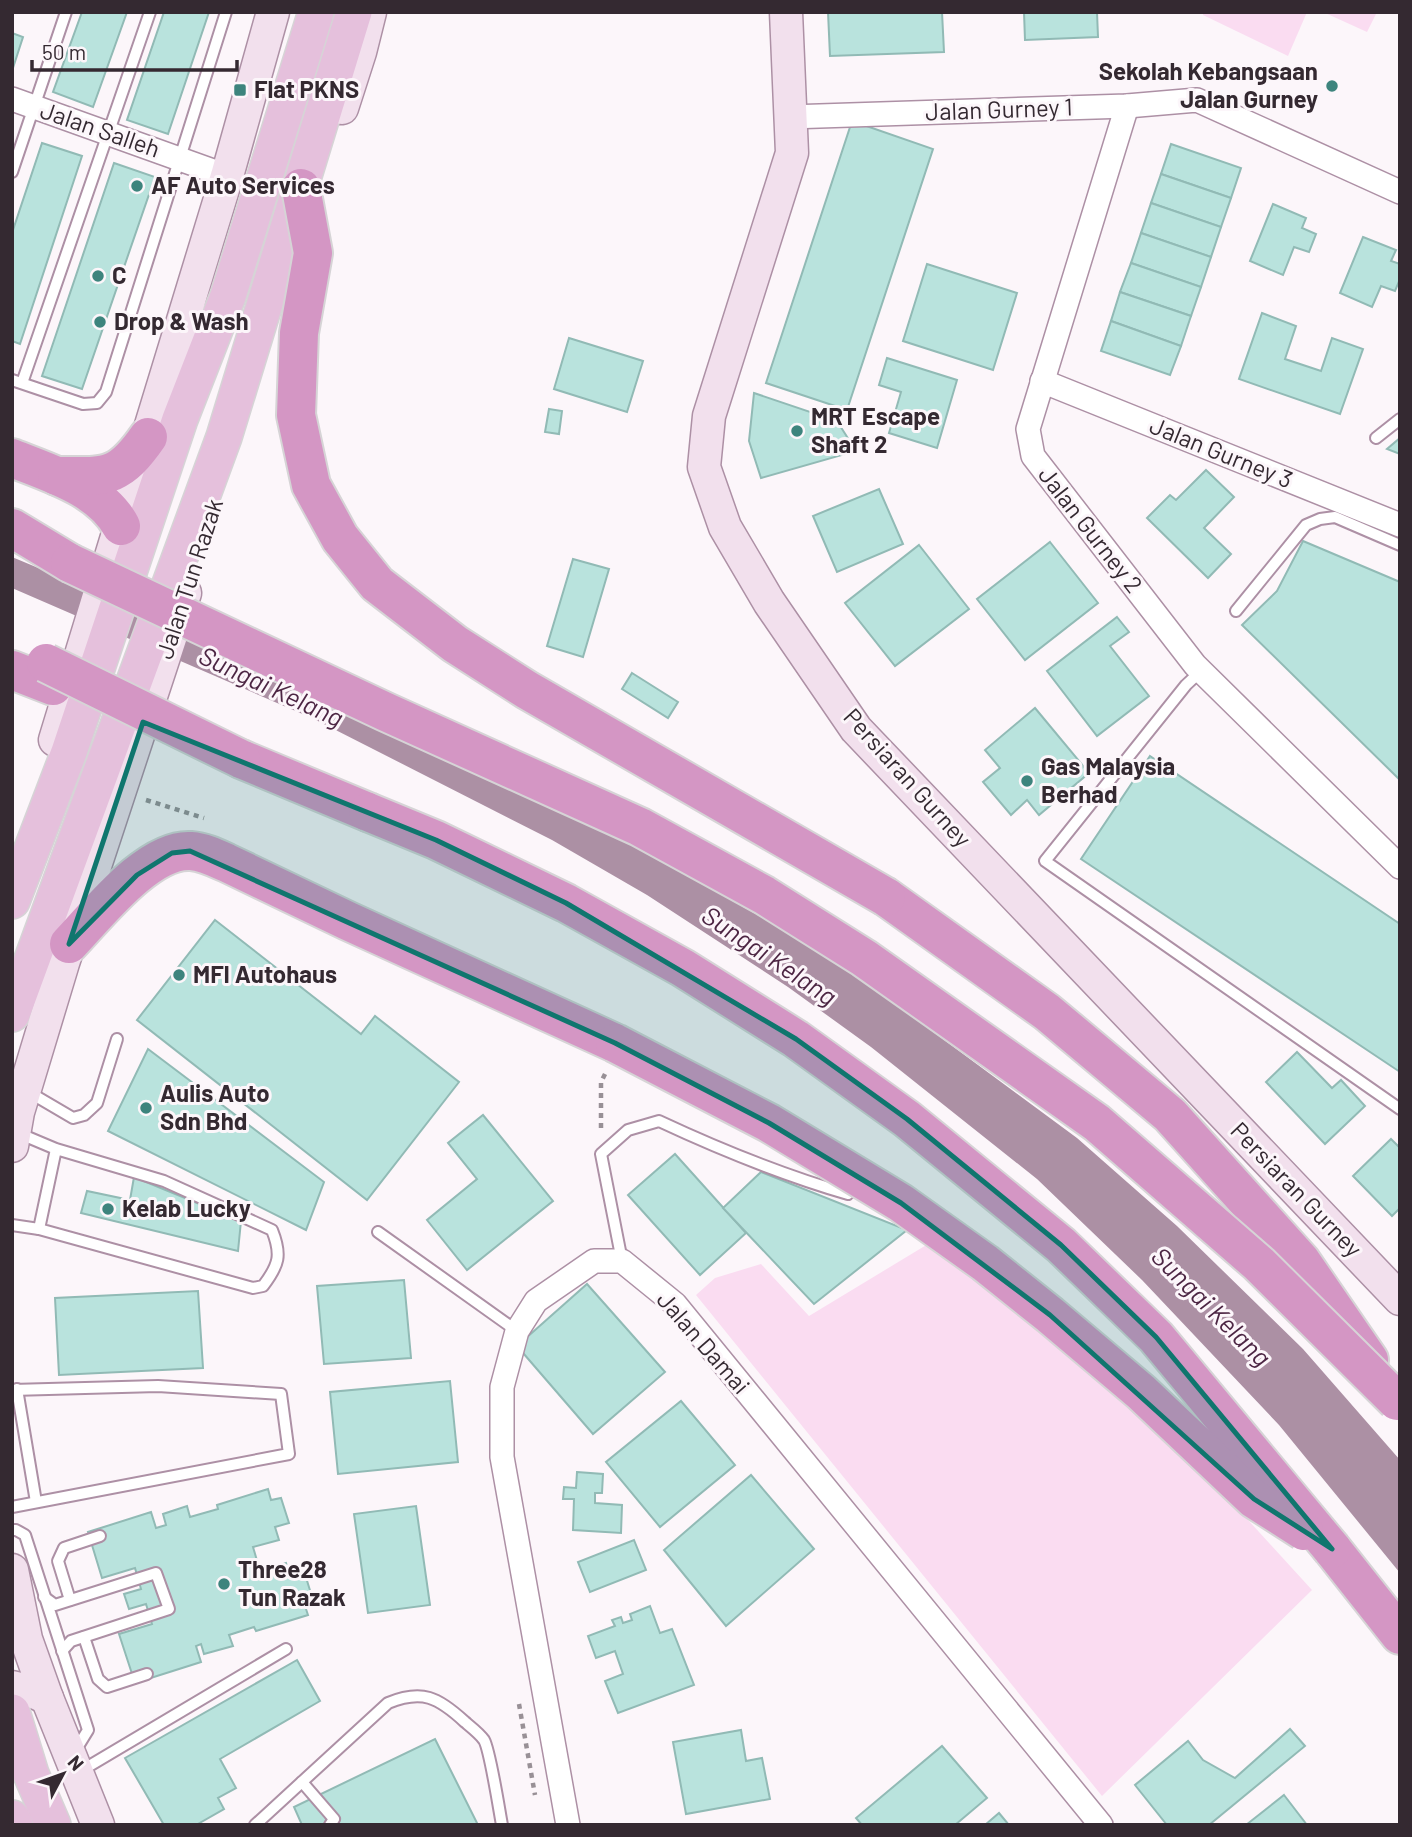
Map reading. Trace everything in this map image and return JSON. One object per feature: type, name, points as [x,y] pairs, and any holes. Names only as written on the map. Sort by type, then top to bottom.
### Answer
[{"type":"highway","points":[[301,188],[313,253],[299,333],[296,415],[311,485],[340,538],[377,584],[455,644],[527,690],[886,897],[1047,1012],[1180,1126],[1301,1261],[1398,1402]]},
{"type":"highway","points":[[57,476],[101,476],[120,470],[148,437]]},
{"type":"highway","points":[[12,458],[57,476],[94,498],[113,514],[121,526]]},
{"type":"highway","points":[[12,528],[70,563]]},
{"type":"highway","points":[[12,542],[70,563],[640,827],[776,902],[864,958],[1097,1123],[1259,1264],[1398,1402]]},
{"type":"highway","points":[[12,646],[241,759]]},
{"type":"highway","points":[[12,670],[241,759],[436,840],[566,903],[683,968],[796,1039],[907,1119],[1061,1245],[1157,1337],[1400,1635]]},
{"type":"highway","points":[[69,944],[137,875],[172,853],[190,851],[210,855],[615,1043],[769,1123],[911,1211],[985,1263],[1141,1392],[1254,1499],[1332,1549]]},
{"type":"main road","points":[[12,860],[66,706],[274,12]]},
{"type":"main road","points":[[12,901],[69,752],[180,419],[229,296],[316,12]]},
{"type":"main road","name":"Jalan Tun Razak","points":[[12,1014],[224,437],[354,12]]},
{"type":"main road","name":"Jalan Tun Razak","points":[[13,1139],[69,944],[138,740],[360,52],[370,12]]},
{"type":"main road","name":"Persiaran Gurney","points":[[786,12],[792,153],[709,416],[704,467],[725,527],[769,601],[856,729],[1400,1299]]},
{"type":"main road","points":[[12,1570],[26,1639],[98,1825]]},
{"type":"main road","points":[[12,1688],[34,1692],[47,1698]]},
{"type":"main road","points":[[12,1712],[31,1774],[54,1825]]},
{"type":"main road","points":[[12,1818],[15,1825]]},
{"type":"street","name":"Jalan Gurney 1","points":[[789,117],[1127,106],[1197,100],[1400,192]]},
{"type":"street","name":"Jalan Salleh","points":[[23,103],[227,176]]},
{"type":"street","name":"Jalan Gurney 2","points":[[1127,106],[1028,429],[1033,456],[1201,671],[1400,867]]},
{"type":"street","name":"Jalan Gurney 3","points":[[1042,381],[1400,525]]},
{"type":"street","points":[[568,1825],[502,1457],[502,1387],[517,1331],[536,1301],[594,1261],[622,1261]]},
{"type":"street","name":"Jalan Damai","points":[[622,1261],[675,1304],[1101,1825]]},
{"type":"lane","points":[[12,172],[23,103],[66,12]]},
{"type":"lane","points":[[150,12],[109,134],[17,382],[83,404],[97,403],[106,392],[226,12]]},
{"type":"lane","points":[[1376,438],[1400,419]]},
{"type":"lane","points":[[1236,611],[1306,525],[1320,519],[1335,517],[1400,545]]},
{"type":"lane","points":[[1201,671],[1186,685],[1045,861],[1400,1109]]},
{"type":"lane","points":[[25,1090],[72,1118],[84,1115],[97,1103],[117,1039]]},
{"type":"lane","points":[[622,1261],[601,1154],[628,1130],[659,1121],[784,1174],[848,1194]]},
{"type":"lane","points":[[12,1225],[39,1229],[253,1288],[263,1286],[275,1270],[280,1249],[272,1230],[164,1181],[13,1139]]},
{"type":"lane","points":[[39,1229],[56,1149]]},
{"type":"lane","points":[[378,1232],[517,1331]]},
{"type":"lane","points":[[12,1507],[289,1454],[281,1394],[158,1386],[15,1389],[36,1502]]},
{"type":"lane","points":[[12,1530],[24,1535],[88,1730],[73,1762]]},
{"type":"lane","points":[[70,1600],[58,1561],[64,1548],[100,1536]]},
{"type":"lane","points":[[44,1597],[55,1605],[156,1573],[169,1609],[71,1642],[62,1651]]},
{"type":"lane","points":[[84,1637],[98,1679],[107,1687],[147,1674]]},
{"type":"lane","points":[[73,1762],[286,1649]]},
{"type":"lane","points":[[255,1825],[388,1703],[403,1697],[422,1695],[438,1700],[485,1741],[502,1825]]},
{"type":"lane","points":[[302,1782],[334,1819],[330,1825]]},
{"type":"highlighted area","points":[[143,722],[436,840],[566,903],[796,1039],[907,1119],[1061,1245],[1156,1337],[1332,1549],[1254,1499],[1050,1315],[901,1203],[769,1123],[615,1043],[190,851],[172,853],[137,875],[69,944]]},
{"type":"shaded area","points":[[1203,12],[1307,12],[1288,56],[1203,15]]},
{"type":"shaded area","points":[[1323,12],[1377,12],[1367,32]]},
{"type":"shaded area","points":[[928,1244],[1175,1440],[1312,1590],[1102,1796],[696,1295],[715,1278],[761,1264],[809,1316]]},
{"type":"water","name":"Sungai Kelang","points":[[12,557],[206,638],[555,800],[833,958],[1077,1138],[1177,1226],[1303,1349],[1400,1460],[1400,1573],[1279,1425],[1142,1280],[1037,1179],[871,1047],[788,987],[647,895],[552,840],[314,719],[12,588]]},
{"type":"building","points":[[82,12],[127,12],[93,107],[53,92]]},
{"type":"building","points":[[164,12],[209,12],[168,134],[127,120]]},
{"type":"building","points":[[828,12],[942,12],[944,52],[830,56]]},
{"type":"building","points":[[1024,12],[1097,12],[1098,37],[1025,40]]},
{"type":"building","points":[[12,33],[23,37],[12,71]]},
{"type":"building","points":[[852,121],[933,149],[847,410],[766,383]]},
{"type":"building","points":[[42,143],[82,156],[20,344],[12,341],[12,233]]},
{"type":"building","points":[[1171,144],[1241,168],[1231,198],[1161,174]]},
{"type":"building","name":"C","points":[[114,163],[155,177],[82,389],[42,376]]},
{"type":"building","points":[[1161,174],[1231,198],[1221,227],[1151,203]]},
{"type":"building","points":[[1151,203],[1221,227],[1211,257],[1141,233]]},
{"type":"building","points":[[1273,204],[1306,218],[1302,228],[1316,234],[1309,252],[1294,247],[1283,275],[1250,261]]},
{"type":"building","points":[[1141,233],[1211,257],[1201,287],[1131,263]]},
{"type":"building","points":[[1363,237],[1396,250],[1391,261],[1400,264],[1400,279],[1395,291],[1381,286],[1372,307],[1340,293]]},
{"type":"building","points":[[1131,263],[1201,287],[1191,316],[1120,292]]},
{"type":"building","points":[[927,264],[1017,293],[993,370],[903,341]]},
{"type":"building","points":[[1120,292],[1191,316],[1181,346],[1111,321]]},
{"type":"building","points":[[1262,313],[1296,326],[1285,359],[1321,371],[1332,338],[1363,349],[1340,414],[1239,379]]},
{"type":"building","points":[[1111,321],[1181,346],[1170,375],[1101,351]]},
{"type":"building","points":[[569,338],[643,361],[627,412],[554,389]]},
{"type":"building","points":[[887,358],[957,380],[937,448],[889,433],[901,392],[879,385]]},
{"type":"building","name":"MRT Escape Shaft 2","points":[[754,393],[837,421],[856,451],[761,478],[749,441]]},
{"type":"building","points":[[549,409],[562,411],[559,434],[545,432]]},
{"type":"building","points":[[1400,438],[1400,454],[1387,449]]},
{"type":"building","points":[[1206,470],[1234,497],[1204,528],[1231,554],[1208,578],[1147,518],[1170,495],[1176,500]]},
{"type":"building","points":[[879,489],[903,544],[837,572],[813,516]]},
{"type":"building","points":[[1303,541],[1400,582],[1400,780],[1242,625],[1277,591]]},
{"type":"building","points":[[1050,542],[1098,603],[1025,660],[977,599]]},
{"type":"building","points":[[919,545],[969,609],[895,666],[845,603]]},
{"type":"building","points":[[573,559],[609,569],[583,657],[547,646]]},
{"type":"building","points":[[1117,617],[1129,632],[1110,646],[1149,696],[1097,736],[1047,671]]},
{"type":"building","points":[[632,673],[678,702],[668,718],[622,689]]},
{"type":"building","points":[[1035,708],[1089,773],[1039,815],[1027,800],[1011,815],[983,782],[1000,768],[985,750]]},
{"type":"building","points":[[1150,756],[1400,924],[1400,1072],[1081,859]]},
{"type":"building","points":[[215,920],[361,1034],[375,1016],[459,1082],[367,1200],[137,1020]]},
{"type":"building","points":[[148,1049],[324,1182],[306,1230],[108,1131]]},
{"type":"building","points":[[1297,1052],[1332,1088],[1341,1080],[1365,1106],[1325,1144],[1266,1082]]},
{"type":"building","points":[[483,1115],[553,1201],[467,1270],[427,1220],[477,1179],[448,1143]]},
{"type":"building","points":[[1391,1139],[1400,1148],[1400,1208],[1392,1216],[1353,1176]]},
{"type":"building","points":[[675,1154],[746,1233],[700,1275],[628,1195]]},
{"type":"building","points":[[761,1172],[907,1230],[814,1304],[723,1208]]},
{"type":"building","points":[[134,1177],[241,1221],[238,1251],[81,1213],[87,1191],[130,1200]]},
{"type":"building","points":[[404,1280],[411,1358],[324,1364],[317,1286]]},
{"type":"building","points":[[587,1284],[665,1372],[593,1434],[517,1346]]},
{"type":"building","points":[[198,1291],[203,1368],[59,1375],[55,1298]]},
{"type":"building","points":[[450,1381],[458,1462],[338,1474],[330,1392]]},
{"type":"building","points":[[681,1401],[735,1465],[660,1527],[606,1462]]},
{"type":"building","points":[[577,1472],[603,1474],[602,1493],[595,1493],[595,1503],[622,1505],[621,1533],[573,1530],[574,1499],[563,1499],[564,1487],[576,1488]]},
{"type":"building","points":[[751,1475],[814,1549],[726,1626],[664,1550]]},
{"type":"building","name":"Three28 Tun Razak","points":[[268,1489],[271,1500],[281,1498],[289,1523],[275,1527],[279,1540],[253,1547],[260,1571],[286,1563],[290,1576],[304,1571],[313,1600],[304,1603],[308,1615],[256,1631],[254,1627],[229,1635],[233,1646],[204,1654],[201,1644],[196,1646],[201,1662],[135,1683],[119,1634],[152,1624],[146,1604],[129,1609],[124,1594],[141,1589],[135,1568],[102,1578],[88,1532],[151,1512],[156,1528],[166,1525],[163,1514],[187,1506],[190,1517],[218,1509],[217,1505]]},
{"type":"building","points":[[416,1506],[430,1605],[368,1613],[354,1514]]},
{"type":"building","points":[[634,1540],[646,1570],[590,1592],[578,1562]]},
{"type":"building","points":[[650,1606],[660,1633],[672,1629],[694,1685],[618,1713],[605,1681],[623,1674],[615,1651],[596,1658],[588,1636],[615,1626],[612,1620],[621,1617],[623,1623],[632,1620],[630,1614]]},
{"type":"building","points":[[297,1660],[320,1701],[220,1759],[236,1788],[218,1798],[224,1809],[196,1825],[164,1825],[125,1758]]},
{"type":"building","points":[[1290,1729],[1305,1746],[1209,1825],[1167,1825],[1135,1785],[1188,1741],[1203,1760],[1235,1778]]},
{"type":"building","points":[[741,1730],[746,1761],[762,1758],[770,1799],[686,1814],[673,1742]]},
{"type":"building","points":[[435,1739],[478,1825],[302,1825],[294,1807]]},
{"type":"building","points":[[942,1746],[987,1798],[955,1825],[862,1825],[856,1818]]},
{"type":"building","points":[[1284,1795],[1307,1825],[1246,1825]]},
{"type":"building","points":[[999,1813],[1009,1825],[985,1825]]},
{"type":"place","name":"Sekolah Kebangsaan Jalan Gurney","points":[[1332,86]]},
{"type":"place","name":"Flat PKNS","points":[[240,90]]},
{"type":"place","name":"AF Auto Services","points":[[137,186]]},
{"type":"place","name":"C","points":[[98,276]]},
{"type":"place","name":"Drop & Wash","points":[[100,322]]},
{"type":"place","name":"MRT Escape Shaft 2","points":[[797,431]]},
{"type":"place","name":"Gas Malaysia Berhad","points":[[1027,781]]},
{"type":"place","name":"MFI Autohaus","points":[[179,975]]},
{"type":"place","name":"Aulis Auto Sdn Bhd","points":[[146,1108]]},
{"type":"place","name":"Kelab Lucky","points":[[108,1209]]},
{"type":"place","name":"Three28 Tun Razak","points":[[224,1584]]}]
